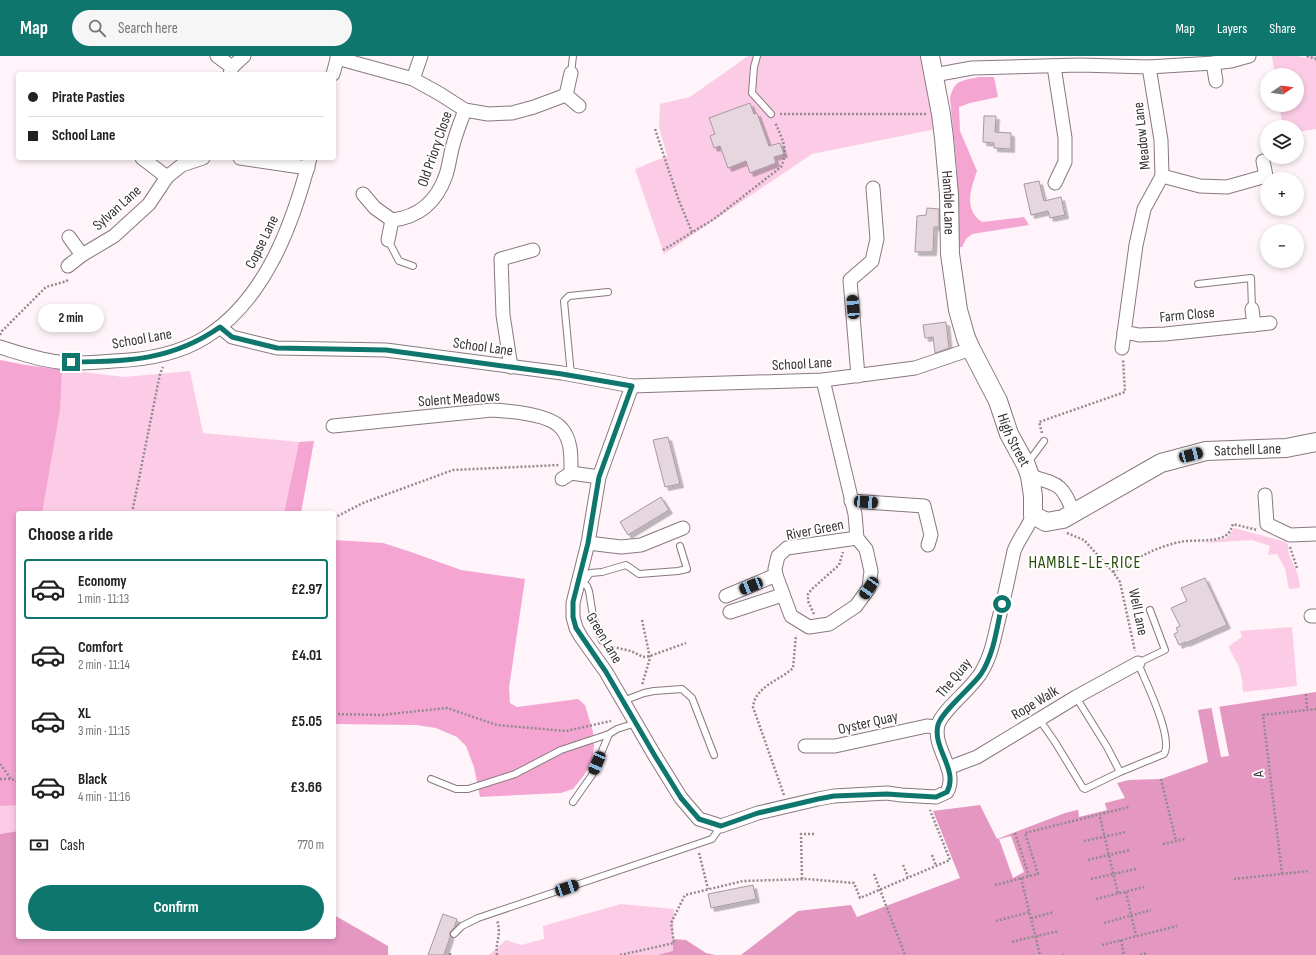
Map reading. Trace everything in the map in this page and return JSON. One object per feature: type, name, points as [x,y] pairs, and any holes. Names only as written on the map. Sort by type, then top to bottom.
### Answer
[{"type":"main road","name":"Hamble Lane","points":[[930,56],[941,114],[947,166],[949,238],[952,273],[962,324],[971,349]]},
{"type":"main road","name":"High Street","points":[[971,349],[998,401],[1010,434],[1028,470]]},
{"type":"main road","name":"Satchell Lane","points":[[1068,516],[1161,463],[1206,451],[1286,448],[1316,442]]},
{"type":"main road","points":[[1028,470],[1033,496],[1033,515],[1046,522],[1068,516]]},
{"type":"street","points":[[217,56],[231,71],[244,56]]},
{"type":"street","points":[[413,79],[421,56]]},
{"type":"street","points":[[934,75],[972,68],[1080,65],[1149,67],[1213,63],[1231,61],[1250,56]]},
{"type":"street","points":[[333,72],[337,57]]},
{"type":"street","name":"Old Priory Close","points":[[337,57],[413,79],[465,110],[488,114],[512,113],[534,107],[566,95]]},
{"type":"street","points":[[1213,63],[1216,81]]},
{"type":"street","points":[[1054,66],[1065,138],[1064,162],[1055,183]]},
{"type":"street","name":"Meadow Lane","points":[[1122,348],[1132,242],[1144,209],[1162,176],[1161,140],[1149,67]]},
{"type":"street","points":[[571,73],[566,95],[579,106]]},
{"type":"street","name":"Old Priory Close","points":[[392,220],[403,219],[417,214],[435,198],[446,175],[453,146],[465,110]]},
{"type":"street","points":[[145,160],[167,177]]},
{"type":"street","name":"Sylvan Lane","points":[[68,266],[82,255],[114,236],[149,204],[167,177],[182,165],[197,160]]},
{"type":"street","points":[[268,160],[309,163]]},
{"type":"street","name":"Copse Lane","points":[[220,327],[237,312],[250,296],[272,262],[293,216],[309,163]]},
{"type":"street","points":[[1162,176],[1200,186],[1227,187],[1260,180]]},
{"type":"street","points":[[858,376],[850,280],[872,262],[877,239],[873,188]]},
{"type":"street","points":[[363,194],[375,208],[392,220],[388,240]]},
{"type":"street","points":[[69,237],[82,255]]},
{"type":"street","points":[[511,367],[503,315],[501,259],[533,250]]},
{"type":"street","points":[[1252,309],[1254,325]]},
{"type":"street","name":"Farm Close","points":[[1124,332],[1139,336],[1254,325],[1270,322]]},
{"type":"street","name":"School Lane","points":[[0,347],[59,363],[130,360],[158,355],[182,348],[205,337],[220,327],[232,337],[277,348],[386,350],[571,375],[632,386],[822,380],[915,368],[971,349]]},
{"type":"street","name":"River Green","points":[[822,380],[854,514],[851,539]]},
{"type":"street","name":"Green Lane","points":[[632,386],[599,477],[580,582],[573,602],[573,617],[576,628],[606,672],[681,798],[699,819],[721,826]]},
{"type":"street","name":"Solent Meadows","points":[[333,426],[492,410],[534,415],[554,422],[562,428],[568,439],[571,453],[568,472]]},
{"type":"street","name":"High Street","points":[[1028,470],[1057,484],[1066,494],[1068,516]]},
{"type":"street","points":[[568,472],[599,477]]},
{"type":"street","points":[[1265,495],[1267,524],[1290,535],[1316,534]]},
{"type":"street","points":[[851,501],[924,506],[931,535],[928,546]]},
{"type":"street","name":"The Quay","points":[[937,728],[940,720],[982,673],[987,661],[1000,615],[1014,551],[1017,543],[1025,533],[1033,515]]},
{"type":"street","points":[[588,543],[621,547],[641,545],[683,528]]},
{"type":"street","name":"River Green","points":[[797,620],[792,616],[782,595],[776,575],[775,568],[778,556],[787,548],[851,539],[866,549],[871,571],[869,588],[856,606],[829,624],[820,626]]},
{"type":"street","points":[[726,596],[776,575]]},
{"type":"street","points":[[730,612],[782,595]]},
{"type":"street","points":[[797,620],[809,627],[820,626]]},
{"type":"street","name":"Rope Walk","points":[[948,768],[977,756],[1076,697],[1138,663]]},
{"type":"street","name":"Oyster Quay","points":[[805,746],[835,746],[923,726],[937,728]]},
{"type":"street","points":[[721,826],[758,813],[818,799],[862,794],[936,797],[947,792],[950,787],[948,768],[939,743],[937,728]]},
{"type":"lane","points":[[571,73],[573,56]]},
{"type":"lane","points":[[757,56],[754,68],[752,93],[772,114]]},
{"type":"lane","points":[[388,240],[399,261],[412,266]]},
{"type":"lane","points":[[1198,284],[1251,278],[1252,309]]},
{"type":"lane","points":[[571,375],[564,301],[569,296],[608,292]]},
{"type":"lane","points":[[1028,470],[1044,442]]},
{"type":"lane","points":[[602,641],[593,616],[589,590],[587,586],[580,582],[590,573],[602,572],[626,565],[639,574],[688,569],[680,546]]},
{"type":"lane","points":[[1039,719],[1083,788],[1088,788],[1120,772],[1164,754],[1166,745],[1163,724],[1138,663],[1165,650],[1150,610]]},
{"type":"lane","points":[[623,701],[644,693],[682,689],[692,698],[714,755]]},
{"type":"lane","points":[[1076,697],[1107,747],[1120,772]]},
{"type":"lane","points":[[431,779],[456,789],[468,789],[515,774],[561,750],[609,734],[617,729],[636,723]]},
{"type":"lane","points":[[573,802],[592,774],[609,734]]},
{"type":"lane","points":[[454,934],[462,926],[478,918],[712,839],[721,826]]},
{"type":"path","points":[[1307,56],[1316,59]]},
{"type":"path","points":[[662,250],[714,219],[781,168],[785,159],[785,144],[772,114],[941,114]]},
{"type":"path","points":[[655,129],[679,201],[692,232]]},
{"type":"path","points":[[0,336],[2,331],[46,287],[67,281],[68,266]]},
{"type":"path","points":[[1044,442],[1040,422],[1125,392],[1122,348]]},
{"type":"path","points":[[132,511],[160,374]]},
{"type":"path","points":[[336,517],[363,503],[453,470],[568,472]]},
{"type":"path","name":"Well Lane","points":[[1068,516],[1067,534],[1084,540],[1120,582],[1138,663]]},
{"type":"path","points":[[1113,572],[1153,550],[1181,541],[1201,541],[1224,537],[1230,532],[1233,524],[1259,531]]},
{"type":"path","points":[[820,626],[808,600],[808,594],[839,564],[851,539]]},
{"type":"path","points":[[1290,543],[1290,548],[1297,568]]},
{"type":"path","points":[[642,620],[650,656],[643,681],[642,689],[644,693]]},
{"type":"path","points":[[788,806],[753,706],[753,702],[774,680],[790,672],[793,668],[795,663],[797,620]]},
{"type":"path","points":[[602,641],[611,647],[631,651],[643,656],[650,656],[686,643]]},
{"type":"path","points":[[1306,694],[1307,710],[1316,709]]},
{"type":"path","points":[[336,714],[381,714],[447,708],[497,725],[566,731],[608,721],[636,723]]},
{"type":"path","name":"A","points":[[1282,874],[1263,715],[1307,710]]},
{"type":"path","points":[[0,764],[10,779]]},
{"type":"path","points":[[0,780],[10,779],[16,781]]},
{"type":"path","points":[[1161,779],[1176,841]]},
{"type":"path","points":[[620,955],[674,943],[671,923],[685,895],[743,881],[802,879],[854,883],[860,898],[950,860],[925,796]]},
{"type":"path","points":[[995,884],[1038,874],[1025,833],[1129,807]]},
{"type":"path","points":[[1100,817],[1118,894]]},
{"type":"path","points":[[1015,832],[1029,876]]},
{"type":"path","points":[[1084,841],[1126,832]]},
{"type":"path","points":[[802,879],[801,834],[815,834]]},
{"type":"path","points":[[1163,844],[1185,839]]},
{"type":"path","points":[[697,844],[708,889]]},
{"type":"path","points":[[1088,860],[1130,850]]},
{"type":"path","points":[[932,855],[936,866]]},
{"type":"path","points":[[903,865],[908,878]]},
{"type":"path","points":[[1090,879],[1136,869]]},
{"type":"path","points":[[1234,879],[1308,871]]},
{"type":"path","points":[[874,874],[905,955]]},
{"type":"path","points":[[1021,878],[1040,955]]},
{"type":"path","points":[[1096,899],[1144,887]]},
{"type":"path","points":[[1126,892],[1136,936]]},
{"type":"path","points":[[1104,923],[1151,910]]},
{"type":"path","points":[[495,912],[500,935],[497,944],[497,955]]},
{"type":"path","points":[[996,921],[1030,912]]},
{"type":"path","points":[[1031,918],[1054,912]]},
{"type":"path","points":[[1102,945],[1177,926]]},
{"type":"path","points":[[1012,942],[1059,931]]},
{"type":"path","points":[[1121,940],[1124,955]]},
{"type":"path","points":[[1140,955],[1148,953]]},
{"type":"shaded area","points":[[748,56],[928,56],[941,128],[812,154],[664,254],[635,169],[667,156],[659,127],[660,104],[690,97]]},
{"type":"shaded area","points":[[1272,56],[1298,56],[1305,58],[1306,56],[1316,56],[1316,129],[1304,131],[1304,120],[1282,120],[1280,112],[1304,112],[1304,68],[1274,68]]},
{"type":"shaded area","points":[[979,77],[994,77],[998,97],[959,107],[960,131],[977,171],[970,198],[972,211],[982,222],[1024,217],[1029,225],[972,234],[966,239],[962,247],[955,247],[957,169],[950,98],[954,87],[957,84],[964,80]]},
{"type":"shaded area","points":[[0,360],[25,365],[124,377],[190,371],[203,433],[299,442],[284,511],[16,511],[16,831],[0,834]]},
{"type":"shaded area","points":[[0,360],[62,370],[60,410],[42,511],[16,511],[16,805],[0,806]]},
{"type":"shaded area","points":[[314,441],[301,511],[284,511],[299,442]]},
{"type":"shaded area","points":[[1234,528],[1286,542],[1297,574],[1300,588],[1289,589],[1285,569],[1277,554],[1268,555],[1270,546],[1252,540],[1203,543],[1227,538]]},
{"type":"shaded area","points":[[336,540],[383,543],[461,570],[525,579],[509,688],[510,703],[517,707],[578,699],[585,705],[593,732],[594,746],[592,761],[584,775],[573,789],[561,793],[480,797],[474,767],[466,746],[457,737],[436,728],[416,725],[336,724]]},
{"type":"shaded area","points":[[1292,627],[1297,686],[1243,692],[1239,667],[1229,648],[1230,645],[1242,637],[1240,631]]},
{"type":"shaded area","points":[[1316,692],[1316,955],[741,955],[798,911],[851,905],[857,917],[960,878],[933,811],[980,805],[997,839],[1065,813],[1125,798],[1117,783],[1129,780],[1161,779],[1208,762],[1198,710]]},
{"type":"shaded area","points":[[16,831],[16,939],[336,939],[336,916],[388,946],[388,955],[0,955],[0,834]]},
{"type":"shaded area","points":[[621,904],[674,909],[674,951],[657,955],[489,955],[506,940],[521,945],[544,939],[543,926]]},
{"type":"shaded area","points":[[673,939],[686,940],[706,953],[715,955],[657,955],[673,951]]},
{"type":"pier","points":[[1219,705],[1229,756],[1221,757],[1211,706]]},
{"type":"pier","points":[[1104,801],[1107,810],[1079,817],[1078,808]]},
{"type":"pier","points":[[1011,836],[1024,872],[1013,878],[999,839]]},
{"type":"building","points":[[750,103],[754,114],[757,113],[769,146],[780,143],[784,154],[774,157],[776,163],[750,173],[746,161],[728,168],[720,146],[714,148],[710,136],[715,134],[709,118]]},
{"type":"building","points":[[984,116],[996,116],[995,132],[1011,133],[1011,149],[994,148],[994,143],[983,142]]},
{"type":"building","points":[[1039,181],[1044,201],[1061,197],[1065,215],[1050,218],[1048,211],[1031,215],[1024,184]]},
{"type":"building","points":[[927,208],[939,209],[939,227],[934,227],[933,252],[915,252],[917,216],[926,215]]},
{"type":"building","points":[[946,322],[949,348],[935,353],[933,337],[925,338],[923,325]]},
{"type":"building","points":[[668,437],[680,484],[665,487],[653,440]]},
{"type":"building","points":[[661,497],[669,510],[628,535],[620,522]]},
{"type":"building","points":[[1205,578],[1227,625],[1179,645],[1174,634],[1178,632],[1176,628],[1180,626],[1171,608],[1187,601],[1181,588]]},
{"type":"building","points":[[753,885],[756,899],[711,908],[708,894]]},
{"type":"building","points":[[443,914],[457,919],[454,928],[450,932],[450,937],[444,955],[428,955]]},
{"type":"district","name":"HAMBLE-LE-RICE","points":[[1085,563]]},
{"type":"route","points":[[71,362],[130,360],[158,355],[182,348],[205,337],[220,327],[232,337],[277,348],[386,350],[562,374],[632,386],[599,477],[588,543],[573,602],[573,617],[576,628],[581,637],[606,672],[681,798],[699,819],[721,826],[758,813],[834,796],[887,794],[936,797],[947,792],[950,787],[950,777],[937,734],[938,723],[944,714],[969,689],[982,673],[992,647],[1002,604]]}]
